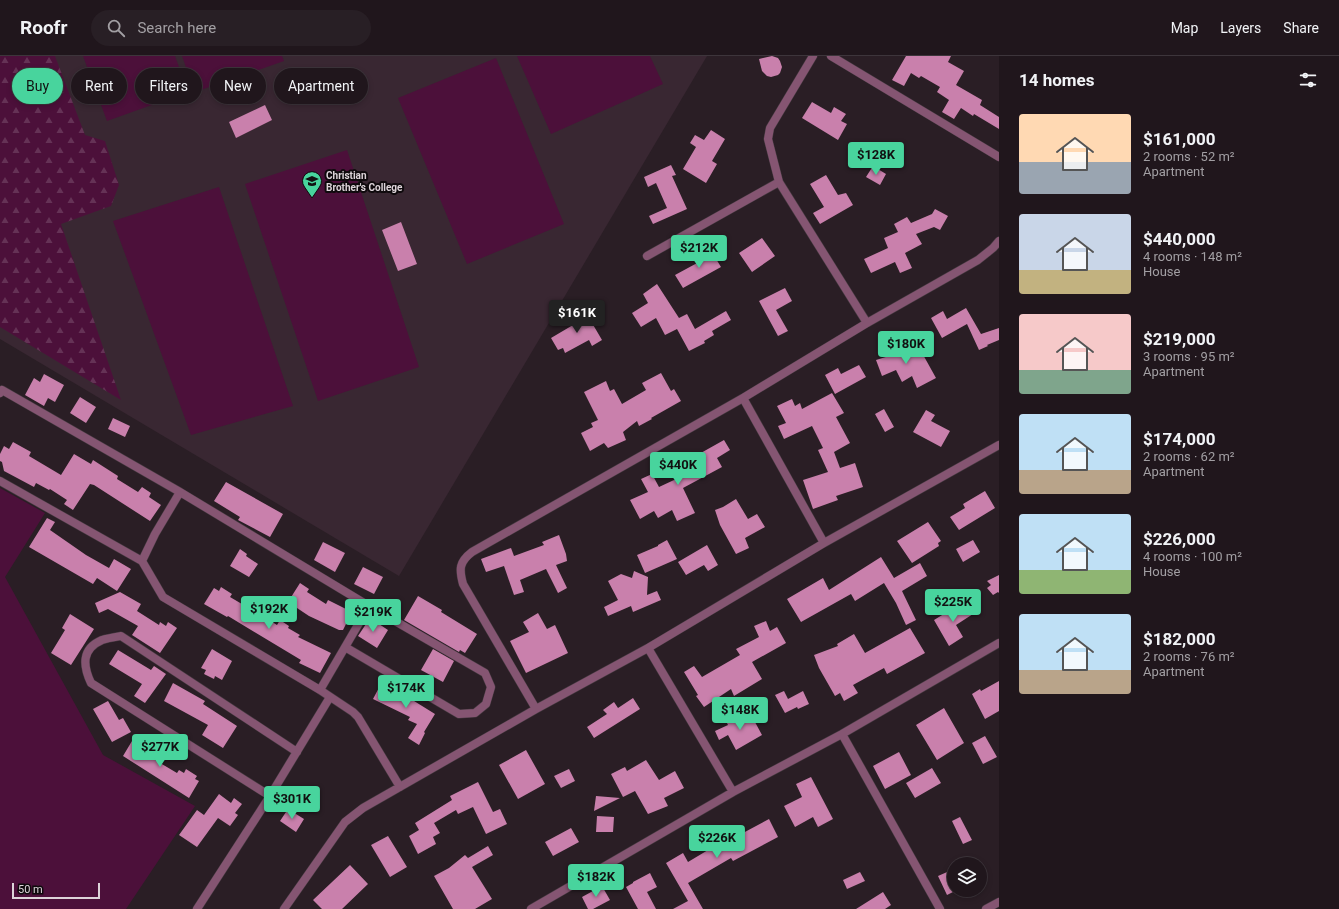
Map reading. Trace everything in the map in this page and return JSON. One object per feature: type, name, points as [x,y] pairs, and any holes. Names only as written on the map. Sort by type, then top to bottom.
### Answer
[{"type":"street","points":[[813,56],[770,128],[768,139],[779,182],[867,323]]},
{"type":"street","points":[[831,56],[999,157]]},
{"type":"street","points":[[647,256],[779,182]]},
{"type":"street","points":[[536,709],[463,584],[460,575],[461,566],[465,558],[472,552],[743,398],[867,323],[978,260],[999,241]]},
{"type":"street","points":[[0,394],[2,390],[180,492],[369,606],[485,673],[491,687],[486,704],[475,713],[459,714],[345,647]]},
{"type":"street","points":[[743,398],[824,543]]},
{"type":"street","points":[[284,909],[344,822],[363,808],[536,709],[648,648],[824,543],[999,445]]},
{"type":"street","points":[[0,481],[142,561],[163,597],[320,690],[353,712],[358,717],[400,787]]},
{"type":"street","points":[[142,561],[155,534],[180,492]]},
{"type":"street","points":[[320,690],[369,606]]},
{"type":"street","points":[[270,796],[91,683],[86,672],[85,660],[91,648],[102,640],[121,636],[297,752]]},
{"type":"street","points":[[530,909],[733,792],[842,734],[999,643]]},
{"type":"street","points":[[648,648],[733,792]]},
{"type":"street","points":[[196,909],[270,796],[330,697]]},
{"type":"street","points":[[842,734],[940,909]]},
{"type":"street","points":[[986,909],[999,902]]},
{"type":"shaded area","name":"Christian Brother's College","points":[[0,56],[707,56],[399,576],[0,339]]},
{"type":"green space","points":[[0,56],[55,56],[60,68],[12,68],[12,104],[63,104],[63,77],[71,98],[71,104],[73,104],[85,135],[105,141],[119,185],[111,206],[61,224],[121,400],[0,327]]},
{"type":"green space","points":[[83,56],[175,56],[179,68],[135,68],[135,104],[154,104],[107,121],[101,104],[127,104],[127,68],[87,68]]},
{"type":"green space","points":[[182,56],[282,56],[284,61],[264,68],[210,68],[210,87],[202,90],[202,68],[186,68]]},
{"type":"green space","points":[[517,56],[650,56],[663,84],[551,134]]},
{"type":"green space","points":[[496,58],[564,224],[467,264],[398,98]]},
{"type":"green space","points":[[347,150],[419,367],[318,401],[245,184]]},
{"type":"green space","points":[[219,187],[293,406],[191,435],[113,221]]},
{"type":"green space","points":[[0,488],[45,513],[5,577],[103,755],[195,806],[126,909],[0,909]]},
{"type":"building","points":[[772,56],[778,58],[782,67],[778,75],[771,77],[767,76],[762,71],[759,59]]},
{"type":"building","points":[[906,56],[951,56],[948,62],[964,71],[956,85],[982,100],[980,105],[999,117],[999,129],[961,108],[954,119],[942,112],[949,100],[937,92],[940,87],[921,76],[919,78],[911,73],[904,86],[892,80]]},
{"type":"building","points":[[812,102],[831,113],[834,107],[846,114],[841,121],[847,124],[838,140],[802,118]]},
{"type":"building","points":[[265,105],[272,120],[236,138],[229,122]]},
{"type":"building","points":[[711,130],[725,139],[712,161],[717,164],[706,183],[683,169],[696,147],[690,143],[695,135],[704,140]]},
{"type":"building","points":[[671,165],[676,175],[672,176],[687,209],[653,224],[649,216],[667,208],[656,183],[648,187],[644,177]]},
{"type":"building","points":[[873,166],[886,174],[880,185],[866,177]]},
{"type":"building","points":[[826,175],[838,195],[846,193],[853,205],[820,224],[813,213],[824,207],[810,184]]},
{"type":"building","points":[[935,209],[948,216],[940,230],[934,227],[916,234],[922,244],[905,253],[912,268],[900,273],[895,262],[871,273],[864,259],[888,248],[884,238],[898,232],[894,224],[907,217],[911,223],[932,214]]},
{"type":"building","points":[[401,222],[417,264],[398,271],[382,230]]},
{"type":"building","points":[[762,238],[775,256],[752,272],[739,253]]},
{"type":"building","points":[[710,249],[721,267],[683,288],[675,275],[699,262],[697,256]]},
{"type":"building","points":[[657,284],[679,318],[687,314],[695,329],[726,311],[731,320],[712,331],[714,335],[704,341],[705,343],[689,351],[677,329],[665,335],[656,318],[641,327],[632,313],[648,303],[643,294]]},
{"type":"building","points":[[785,288],[792,301],[776,310],[788,331],[778,336],[759,301]]},
{"type":"building","points":[[966,308],[981,334],[999,328],[999,340],[979,350],[967,324],[942,338],[931,318],[943,311],[947,319]]},
{"type":"building","points":[[585,311],[602,340],[592,346],[589,340],[565,353],[563,348],[558,350],[551,338],[573,325],[570,320]]},
{"type":"building","points":[[896,338],[907,358],[921,351],[936,378],[917,388],[912,376],[902,382],[896,370],[882,376],[876,360],[889,356],[883,345]]},
{"type":"building","points":[[859,365],[866,377],[835,394],[825,375],[838,368],[841,374]]},
{"type":"building","points":[[661,373],[671,391],[674,389],[681,401],[639,426],[637,421],[623,432],[626,440],[608,448],[604,443],[590,451],[581,433],[593,427],[591,423],[598,420],[584,392],[606,381],[610,391],[614,389],[622,404],[646,390],[642,383]]},
{"type":"building","points":[[44,374],[64,385],[55,402],[48,398],[44,406],[25,395],[34,378],[40,382]]},
{"type":"building","points":[[832,393],[844,413],[836,417],[850,443],[834,452],[840,468],[855,463],[863,487],[836,496],[838,500],[813,509],[803,480],[828,472],[818,450],[823,448],[812,426],[784,439],[778,426],[786,423],[777,406],[792,399],[795,406],[800,403],[802,409]]},
{"type":"building","points":[[80,397],[96,407],[86,423],[70,413]]},
{"type":"building","points":[[884,409],[894,427],[885,432],[875,414]]},
{"type":"building","points":[[926,410],[935,415],[931,421],[950,431],[941,447],[913,432]]},
{"type":"building","points":[[113,418],[130,426],[125,437],[108,429]]},
{"type":"building","points":[[724,440],[730,450],[717,458],[722,467],[683,488],[695,513],[677,521],[672,510],[658,518],[654,511],[640,519],[630,500],[648,492],[641,479],[652,474],[659,487],[689,473],[683,463]]},
{"type":"building","points":[[13,442],[31,452],[29,456],[61,475],[74,454],[91,464],[93,460],[118,476],[117,479],[138,492],[142,487],[151,493],[149,497],[161,505],[150,521],[94,485],[90,484],[73,510],[64,504],[67,500],[50,489],[49,490],[36,483],[34,487],[4,471],[2,462],[0,461],[0,454],[4,446],[9,449]]},
{"type":"building","points":[[226,482],[283,514],[270,537],[238,520],[240,517],[214,501]]},
{"type":"building","points":[[985,491],[995,508],[959,530],[950,517],[965,508],[963,504]]},
{"type":"building","points":[[736,499],[748,519],[757,514],[765,527],[745,538],[749,548],[736,554],[720,525],[715,510]]},
{"type":"building","points":[[47,518],[55,522],[50,530],[86,555],[109,568],[114,559],[131,569],[117,591],[97,578],[93,584],[29,547]]},
{"type":"building","points":[[928,522],[941,541],[938,543],[939,546],[912,563],[897,541]]},
{"type":"building","points":[[559,535],[567,561],[556,565],[567,588],[558,593],[546,569],[520,580],[524,592],[514,595],[504,566],[486,572],[481,559],[511,548],[514,556],[544,545],[542,542]]},
{"type":"building","points":[[667,540],[677,559],[645,573],[637,555],[658,546]]},
{"type":"building","points":[[973,540],[980,552],[963,562],[956,549]]},
{"type":"building","points":[[323,542],[345,553],[335,572],[314,560]]},
{"type":"building","points":[[707,545],[718,565],[708,571],[704,565],[686,575],[678,562]]},
{"type":"building","points":[[240,549],[247,554],[246,556],[258,564],[249,577],[230,566]]},
{"type":"building","points":[[881,557],[894,578],[920,563],[927,576],[902,591],[916,620],[906,625],[896,603],[884,583],[855,601],[851,594],[801,622],[787,599],[823,578],[829,590]]},
{"type":"building","points":[[363,567],[383,577],[374,594],[354,584]]},
{"type":"building","points":[[634,571],[648,577],[647,595],[657,591],[661,600],[633,612],[631,606],[608,616],[604,607],[618,600],[608,581],[621,574],[632,578]]},
{"type":"building","points":[[999,575],[999,593],[998,592],[993,595],[987,588],[991,585],[987,581]]},
{"type":"building","points":[[300,583],[309,589],[307,592],[326,604],[328,600],[352,612],[343,630],[339,630],[309,616],[288,602]]},
{"type":"building","points":[[221,587],[232,594],[230,597],[247,607],[249,603],[257,608],[255,611],[277,625],[280,620],[289,626],[288,628],[300,635],[298,637],[331,653],[320,673],[299,663],[301,660],[228,616],[227,617],[204,604],[214,588],[219,591]]},
{"type":"building","points":[[120,592],[141,604],[137,611],[159,625],[160,622],[166,626],[168,622],[177,628],[160,653],[132,635],[138,626],[108,609],[99,613],[95,603]]},
{"type":"building","points":[[418,596],[442,610],[441,612],[477,634],[465,653],[460,650],[459,652],[404,620]]},
{"type":"building","points":[[965,601],[973,614],[956,625],[963,637],[949,646],[934,620]]},
{"type":"building","points":[[538,613],[547,629],[555,625],[568,653],[526,673],[510,641],[529,632],[523,622]]},
{"type":"building","points":[[70,614],[94,629],[71,665],[51,653],[65,630],[62,628]]},
{"type":"building","points":[[370,618],[388,630],[377,648],[358,636]]},
{"type":"building","points":[[766,621],[770,631],[777,627],[786,643],[752,662],[762,679],[734,696],[731,689],[704,707],[696,696],[698,695],[684,672],[694,666],[702,677],[740,655],[736,649],[759,637],[754,626]]},
{"type":"building","points":[[910,628],[925,653],[887,674],[884,668],[853,685],[858,693],[844,701],[840,693],[835,696],[819,668],[814,655],[838,646],[837,644],[854,634],[865,653]]},
{"type":"building","points":[[212,649],[232,661],[222,680],[215,676],[214,679],[204,674],[206,670],[201,668]]},
{"type":"building","points":[[433,649],[454,661],[443,682],[421,670]]},
{"type":"building","points":[[118,650],[151,670],[154,666],[166,674],[145,703],[134,696],[142,684],[109,664]]},
{"type":"building","points":[[999,681],[999,711],[985,719],[972,694],[980,689],[981,691]]},
{"type":"building","points":[[382,682],[407,694],[406,696],[435,714],[424,732],[425,733],[419,745],[408,738],[417,724],[408,720],[410,717],[373,699]]},
{"type":"building","points":[[173,683],[205,701],[203,704],[237,726],[223,748],[202,735],[208,725],[164,701]]},
{"type":"building","points":[[784,691],[788,699],[803,691],[809,704],[798,709],[797,707],[785,713],[775,695]]},
{"type":"building","points":[[633,698],[640,709],[594,738],[587,727],[607,714],[603,710],[614,702],[618,708]]},
{"type":"building","points":[[108,701],[119,720],[123,718],[131,732],[112,742],[93,709]]},
{"type":"building","points":[[944,708],[964,743],[937,760],[916,725]]},
{"type":"building","points":[[749,711],[762,735],[736,750],[728,735],[719,740],[715,731],[728,725],[727,723]]},
{"type":"building","points":[[135,736],[151,746],[149,749],[153,751],[150,757],[177,773],[179,770],[184,773],[186,769],[197,776],[195,779],[199,781],[189,798],[123,756]]},
{"type":"building","points":[[985,736],[997,757],[983,764],[972,743]]},
{"type":"building","points":[[526,750],[545,784],[518,799],[499,765]]},
{"type":"building","points":[[899,752],[911,775],[885,789],[873,766]]},
{"type":"building","points":[[646,760],[659,780],[675,771],[684,788],[664,798],[668,806],[648,814],[635,791],[623,797],[611,774],[625,767],[627,771]]},
{"type":"building","points":[[932,768],[941,783],[915,798],[906,783]]},
{"type":"building","points":[[569,769],[575,781],[561,788],[554,776]]},
{"type":"building","points":[[811,777],[833,819],[818,827],[813,817],[795,827],[784,806],[802,797],[796,784]]},
{"type":"building","points":[[478,782],[493,812],[500,809],[507,824],[486,834],[473,807],[458,814],[456,810],[434,823],[440,833],[433,837],[436,844],[418,854],[409,836],[419,830],[415,823],[452,800],[450,796]]},
{"type":"building","points":[[219,794],[231,803],[234,798],[242,804],[235,813],[238,815],[230,826],[218,818],[197,847],[179,835],[197,810],[204,815]]},
{"type":"building","points":[[596,796],[620,798],[594,811]]},
{"type":"building","points":[[288,809],[304,819],[296,832],[280,821]]},
{"type":"building","points":[[597,816],[614,817],[613,832],[596,832]]},
{"type":"building","points":[[960,817],[972,840],[963,844],[952,821]]},
{"type":"building","points":[[769,819],[778,837],[733,861],[731,858],[688,883],[703,909],[673,909],[688,901],[666,863],[683,853],[688,862],[713,847],[713,849]]},
{"type":"building","points":[[571,828],[579,842],[553,856],[545,842]]},
{"type":"building","points":[[388,836],[407,867],[390,877],[371,845]]},
{"type":"building","points":[[488,846],[493,855],[472,867],[492,899],[475,909],[453,909],[434,876],[449,868],[465,855],[468,858]]},
{"type":"building","points":[[350,865],[368,884],[342,909],[322,909],[313,900]]},
{"type":"building","points":[[860,872],[865,881],[847,889],[843,880]]},
{"type":"building","points":[[947,872],[947,895],[938,876]]},
{"type":"building","points":[[650,873],[657,887],[647,892],[656,909],[638,909],[626,887]]},
{"type":"building","points":[[602,886],[610,900],[593,909],[588,909],[582,897]]},
{"type":"building","points":[[883,892],[891,905],[885,909],[856,909]]},
{"type":"place","name":"Christian Brother's College","points":[[312,198]]}]
